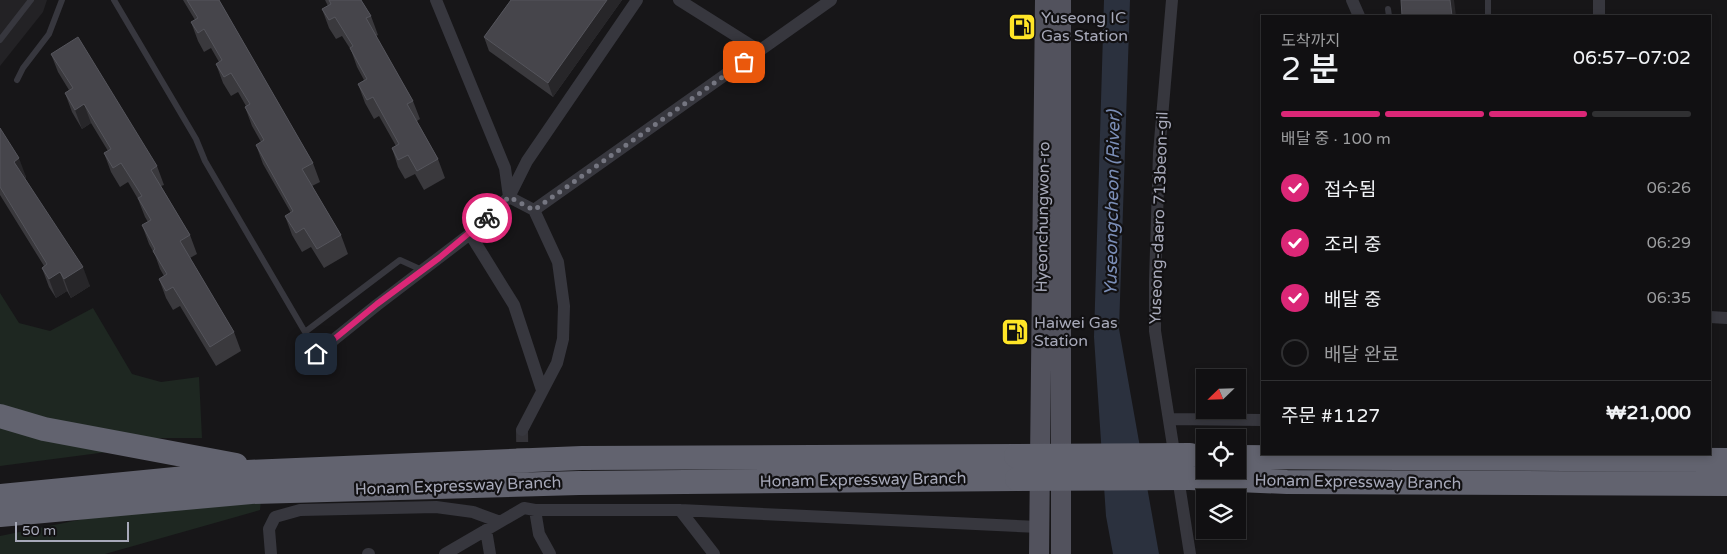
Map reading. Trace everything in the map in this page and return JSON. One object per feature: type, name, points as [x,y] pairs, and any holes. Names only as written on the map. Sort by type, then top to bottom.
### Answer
[{"type":"highway","points":[[0,416],[44,429],[270,471]]},
{"type":"highway","name":"Honam Expressway Branch","points":[[1246,457],[1727,460]]},
{"type":"highway","name":"Honam Expressway Branch","points":[[0,496],[270,471],[582,458],[1017,467]]},
{"type":"highway","name":"Honam Expressway Branch","points":[[0,515],[261,492],[579,483],[1017,467],[1195,463],[1297,482],[1727,484]]},
{"type":"highway","points":[[0,522],[36,512]]},
{"type":"main road","name":"Hyeonchungwon-ro","points":[[1039,554],[1057,1]]},
{"type":"main road","name":"Hyeonchungwon-ro","points":[[1057,1],[1061,554]]},
{"type":"street","points":[[436,0],[505,168],[509,197]]},
{"type":"street","points":[[316,354],[377,304],[470,234],[509,197],[527,162],[637,0]]},
{"type":"street","points":[[679,0],[760,51]]},
{"type":"street","points":[[534,210],[831,0]]},
{"type":"street","name":"Yuseong-daero 713beon-gil","points":[[1172,0],[1159,153],[1155,332],[1190,554]]},
{"type":"street","points":[[1352,0],[1359,15]]},
{"type":"street","points":[[1599,0],[1599,15]]},
{"type":"street","points":[[509,197],[534,210],[558,262],[564,306],[563,339],[557,363],[522,430]]},
{"type":"street","points":[[470,234],[514,305],[542,390]]},
{"type":"street","points":[[1711,317],[1727,318]]},
{"type":"street","points":[[1170,419],[1261,420]]},
{"type":"street","points":[[445,554],[528,505],[680,510],[1039,527]]},
{"type":"street","points":[[528,505],[539,534],[550,554]]},
{"type":"street","points":[[271,554],[269,529],[275,517],[300,510],[436,507],[473,512],[500,522]]},
{"type":"street","points":[[680,510],[714,554]]},
{"type":"street","points":[[486,530],[490,554]]},
{"type":"lane","points":[[0,40],[31,0]]},
{"type":"lane","points":[[17,80],[23,68],[48,34],[62,0]]},
{"type":"lane","points":[[114,0],[305,332],[400,260],[423,271]]},
{"type":"lane","points":[[1488,0],[1488,15]]},
{"type":"shaded area","points":[[0,0],[47,0],[43,12],[0,66]]},
{"type":"shaded area","points":[[0,293],[19,323],[50,331],[93,308],[132,374],[161,382],[199,377],[202,438],[144,438],[0,411]]},
{"type":"shaded area","points":[[0,423],[130,449],[0,466]]},
{"type":"shaded area","points":[[261,500],[260,510],[105,554],[0,554],[0,536],[108,514]]},
{"type":"water","name":"Yuseongcheon (River)","points":[[1104,0],[1130,0],[1119,329],[1159,554],[1113,554],[1106,516],[1094,337]]},
{"type":"building","points":[[187,0],[219,0],[313,163],[302,169],[341,235],[317,249],[304,228],[296,233],[285,216],[293,211],[256,145],[264,140],[245,107],[250,104],[231,73],[224,77],[216,64],[222,60],[204,29],[198,33],[191,22],[198,18]]},
{"type":"building","points":[[329,0],[361,0],[371,16],[366,18],[413,101],[407,104],[438,159],[417,171],[408,155],[398,160],[392,148],[399,144],[373,97],[367,100],[358,84],[367,79],[350,48],[353,46],[335,17],[329,20],[322,9],[331,4]]},
{"type":"building","points":[[511,0],[607,0],[548,83],[484,37]]},
{"type":"building","points":[[1401,0],[1450,0],[1452,15],[1402,15]]},
{"type":"building","points":[[78,37],[157,166],[151,170],[190,235],[180,241],[234,332],[210,347],[173,287],[166,291],[159,279],[167,274],[153,251],[155,249],[142,225],[151,220],[138,198],[142,196],[121,163],[113,168],[104,153],[111,149],[84,104],[75,110],[65,93],[73,88],[51,54]]},
{"type":"building","points":[[0,128],[19,158],[14,162],[83,267],[64,279],[60,272],[49,279],[42,268],[47,264],[0,187]]},
{"type":"tunnel","points":[[522,430],[523,497]]},
{"type":"way so far","points":[[487,218],[509,197],[534,210],[744,62]]},
{"type":"place","name":"Yuseong IC Gas Station","points":[[1022,27]]},
{"type":"place","name":"Haiwei Gas Station","points":[[1015,332]]},
{"type":"route","points":[[316,354],[377,304],[470,234],[487,218]]}]
